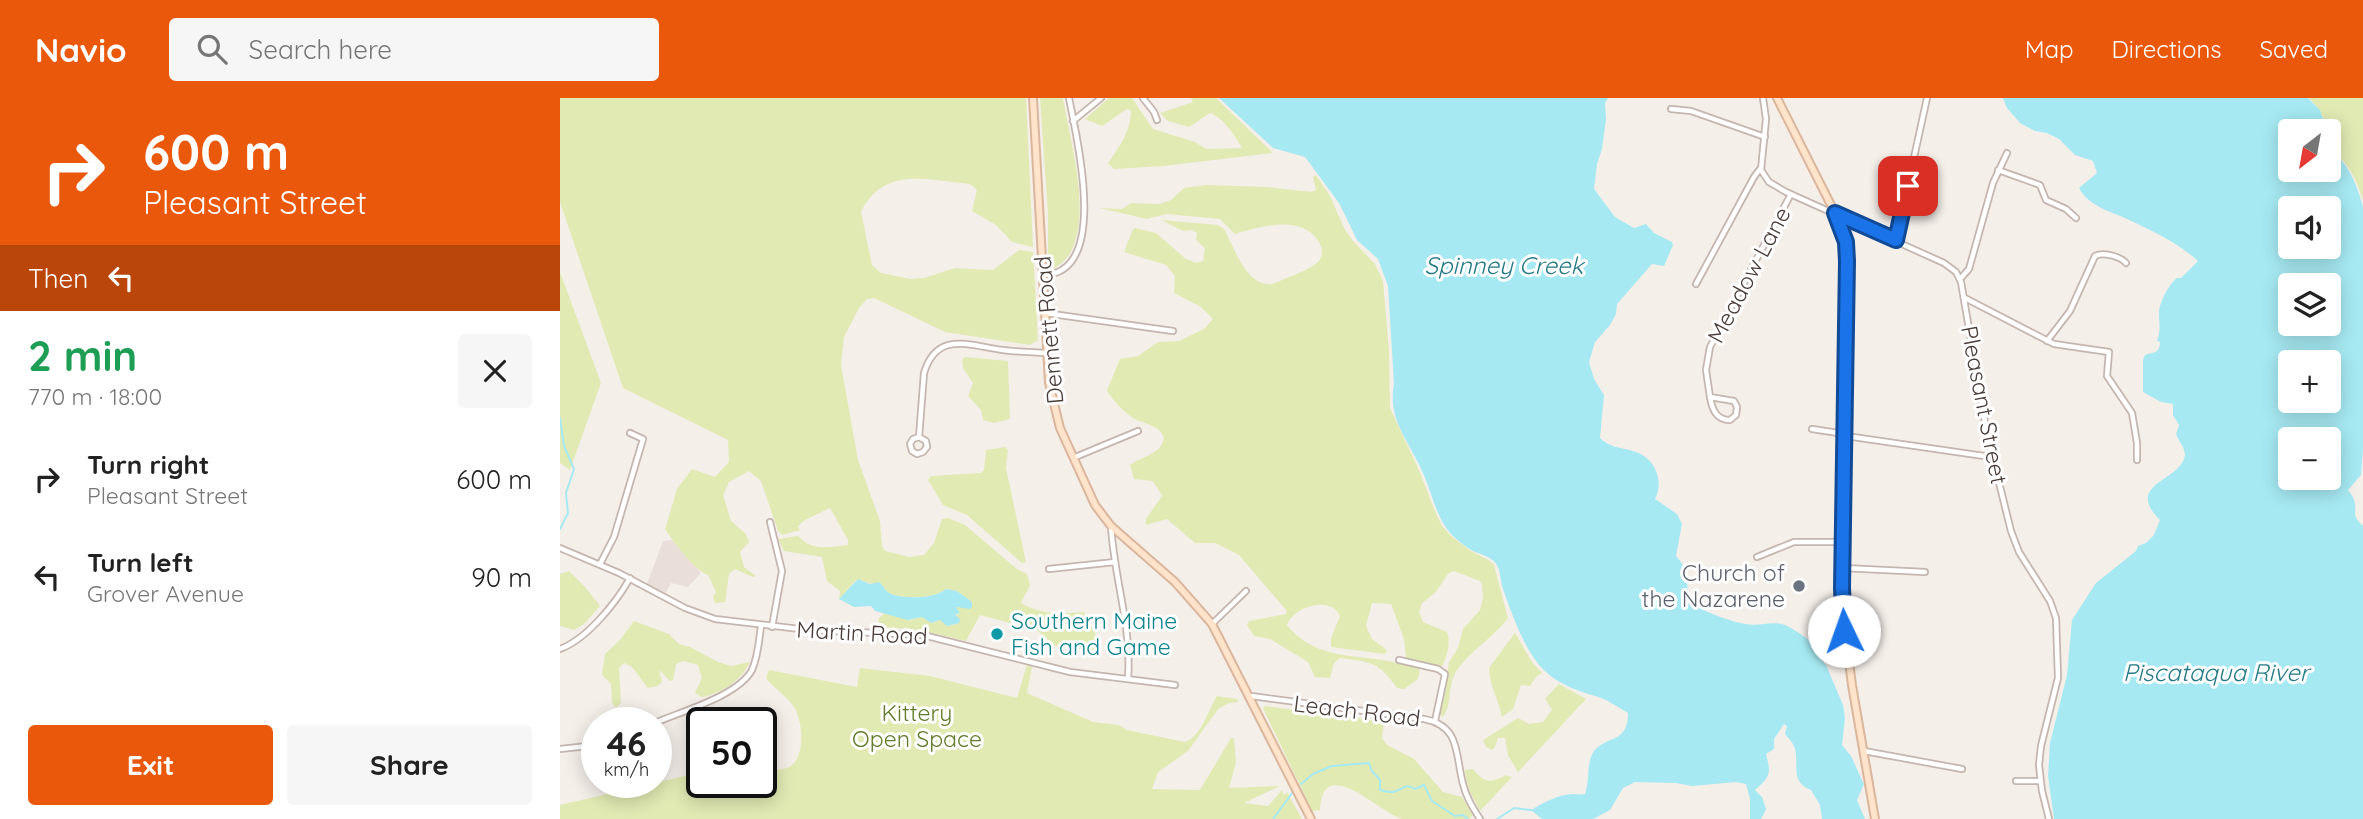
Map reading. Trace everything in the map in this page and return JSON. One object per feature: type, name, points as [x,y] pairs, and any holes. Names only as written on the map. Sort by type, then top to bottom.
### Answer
[{"type":"street","name":"Dennett Road","points":[[1033,98],[1047,353],[1053,405],[1073,458],[1094,505],[1111,526],[1187,593],[1212,624],[1251,696],[1311,819]]},
{"type":"street","points":[[1043,275],[1053,274],[1068,264],[1075,253],[1083,229],[1084,183],[1069,98]]},
{"type":"street","points":[[1073,121],[1101,98]]},
{"type":"street","points":[[1143,98],[1157,120]]},
{"type":"street","points":[[1696,284],[1754,177],[1761,169],[1766,115],[1763,98]]},
{"type":"street","points":[[1777,98],[1797,132],[1835,213],[1843,231],[1847,254],[1844,631],[1875,819]]},
{"type":"street","points":[[1896,240],[1927,98]]},
{"type":"street","points":[[1671,109],[1691,111],[1765,137]]},
{"type":"street","points":[[1761,169],[1769,181],[1791,194],[1948,265],[1960,279],[1967,274],[1976,250],[1993,183],[2007,153]]},
{"type":"street","points":[[1998,170],[2037,183],[2043,188],[2046,200],[2066,209],[2076,218]]},
{"type":"street","name":"Meadow Lane","points":[[1710,397],[1706,370],[1710,347],[1791,194]]},
{"type":"street","points":[[2047,341],[2070,311],[2084,275],[2096,255],[2119,258],[2126,263]]},
{"type":"street","name":"Pleasant Street","points":[[1960,279],[1991,457],[2014,543],[2052,606],[2057,622],[2058,678],[2041,746],[2040,782],[2049,819]]},
{"type":"street","points":[[1965,298],[2047,341],[2062,346],[2109,352],[2108,380],[2126,401],[2134,417],[2137,460]]},
{"type":"street","points":[[1045,313],[1173,331]]},
{"type":"street","points":[[919,437],[923,373],[938,349],[957,343],[1000,350],[1047,353]]},
{"type":"street","points":[[1710,397],[1734,401],[1738,407],[1736,415],[1730,420],[1721,418],[1712,408],[1710,397]]},
{"type":"street","points":[[1812,429],[1991,457]]},
{"type":"street","points":[[1073,458],[1138,431]]},
{"type":"street","points":[[600,564],[614,537],[643,439],[630,433]]},
{"type":"street","points":[[770,522],[782,567],[772,627]]},
{"type":"street","points":[[1111,526],[1124,604],[1128,679]]},
{"type":"street","points":[[1757,557],[1794,542],[1844,542]]},
{"type":"street","name":"Martin Road","points":[[560,548],[630,578],[699,615],[772,627],[923,635],[1070,672],[1175,685]]},
{"type":"street","points":[[1049,569],[1115,562]]},
{"type":"street","points":[[1843,568],[1925,572]]},
{"type":"street","points":[[560,649],[580,639],[623,590],[630,578]]},
{"type":"street","points":[[1212,624],[1246,591]]},
{"type":"street","points":[[672,716],[720,695],[743,681],[754,665],[761,626]]},
{"type":"street","points":[[1399,660],[1433,668],[1445,674],[1435,721]]},
{"type":"street","name":"Leach Road","points":[[1251,696],[1435,721],[1447,728],[1453,739],[1465,790],[1480,819]]},
{"type":"street","points":[[560,749],[581,747]]},
{"type":"street","points":[[1863,750],[1962,769]]},
{"type":"street","points":[[2016,781],[2040,782]]},
{"type":"shaded area","points":[[672,540],[701,573],[688,587],[671,583],[665,594],[647,584],[663,541]]},
{"type":"green space","points":[[560,98],[1026,98],[1033,247],[1012,242],[996,225],[972,211],[977,190],[966,183],[925,179],[900,180],[878,190],[861,212],[872,265],[881,273],[910,279],[924,278],[955,268],[993,270],[1019,250],[1033,252],[1038,340],[1030,345],[945,332],[874,298],[867,299],[859,308],[844,337],[841,365],[858,460],[880,521],[882,546],[885,551],[909,557],[924,555],[934,543],[942,519],[948,518],[965,525],[1017,569],[1027,574],[1030,585],[1021,603],[1044,612],[1084,612],[1100,643],[1093,650],[1057,647],[1032,626],[980,615],[966,641],[920,630],[878,626],[879,618],[885,613],[910,620],[922,617],[932,623],[940,620],[947,626],[957,624],[960,619],[955,616],[960,613],[956,607],[961,607],[969,600],[957,591],[946,589],[927,596],[897,596],[889,593],[879,582],[856,580],[839,599],[840,591],[827,581],[822,557],[784,551],[778,539],[798,536],[815,546],[848,545],[848,540],[830,508],[805,520],[798,526],[800,530],[782,535],[778,531],[761,481],[749,471],[729,482],[723,495],[731,521],[746,534],[749,542],[740,552],[744,567],[756,576],[735,569],[729,574],[725,602],[715,603],[713,597],[716,592],[708,575],[691,562],[665,529],[677,489],[692,469],[715,477],[729,462],[728,440],[623,388],[560,202]]},
{"type":"green space","points":[[1040,98],[1063,98],[1079,198],[1076,237],[1069,255],[1055,268],[1048,266],[1048,214]]},
{"type":"green space","points":[[1109,98],[1132,98],[1153,129],[1195,142],[1206,149],[1242,148],[1215,115],[1210,113],[1189,127],[1168,121],[1160,113],[1193,102],[1191,98],[1216,98],[1273,153],[1114,169],[1108,163],[1127,132],[1131,111],[1127,109],[1102,126],[1085,119]]},
{"type":"green space","points":[[2309,98],[2363,98],[2363,201],[2342,160],[2342,119],[2324,119]]},
{"type":"green space","points":[[1316,175],[1330,196],[1344,228],[1375,264],[1383,281],[1389,351],[1390,408],[1442,526],[1452,537],[1494,565],[1508,618],[1457,670],[1443,717],[1440,715],[1449,662],[1458,648],[1463,629],[1480,610],[1483,598],[1480,581],[1454,571],[1448,574],[1435,593],[1422,603],[1419,612],[1423,622],[1447,632],[1448,650],[1442,666],[1406,658],[1404,639],[1391,604],[1372,603],[1366,626],[1372,639],[1387,650],[1385,654],[1331,647],[1331,638],[1340,616],[1329,606],[1312,606],[1297,613],[1287,625],[1307,643],[1343,655],[1420,669],[1418,679],[1404,689],[1397,688],[1379,668],[1351,659],[1340,658],[1334,663],[1330,678],[1315,677],[1308,662],[1270,639],[1254,636],[1247,625],[1249,621],[1286,614],[1287,611],[1239,555],[1215,543],[1195,543],[1167,519],[1146,525],[1146,519],[1162,496],[1153,481],[1134,479],[1130,465],[1160,448],[1164,438],[1159,430],[1129,415],[1107,390],[1120,359],[1138,356],[1158,342],[1179,341],[1204,329],[1213,319],[1201,307],[1174,293],[1175,276],[1166,265],[1124,252],[1133,229],[1156,233],[1186,259],[1196,263],[1203,261],[1205,248],[1196,240],[1197,233],[1192,230],[1183,231],[1161,220],[1218,225],[1224,229],[1242,265],[1249,273],[1264,283],[1273,284],[1314,265],[1322,250],[1314,236],[1305,229],[1294,226],[1270,226],[1235,234],[1220,219],[1167,214],[1147,219],[1099,208],[1122,209],[1131,203],[1159,204],[1171,200],[1184,188],[1206,185],[1311,192],[1316,190],[1313,177]]},
{"type":"green space","points":[[560,272],[601,383],[570,470],[560,463]]},
{"type":"green space","points":[[965,357],[1008,361],[1010,419],[994,423],[983,420],[981,410],[968,396],[973,383],[963,368],[962,360]]},
{"type":"green space","points":[[1005,447],[1008,450],[1006,468],[1026,562],[1022,563],[967,515],[943,505],[928,480],[931,476],[981,473],[984,470],[986,450]]},
{"type":"green space","points":[[569,571],[600,606],[584,624],[574,630],[560,626],[560,574]]},
{"type":"green space","points":[[634,621],[669,634],[679,644],[718,662],[731,666],[750,662],[742,675],[730,685],[717,693],[702,697],[695,693],[702,678],[698,665],[684,661],[676,664],[673,680],[670,681],[659,670],[662,682],[648,688],[632,667],[624,663],[619,668],[621,703],[615,707],[612,703],[611,684],[602,675],[605,654]]},
{"type":"green space","points":[[1515,633],[1532,662],[1542,673],[1530,686],[1521,685],[1513,709],[1502,717],[1489,668]]},
{"type":"green space","name":"Kittery Open Space","points":[[1027,665],[1032,667],[1027,693],[1093,722],[1119,725],[1127,730],[1185,742],[1196,734],[1217,696],[1237,699],[1239,702],[1229,703],[1218,709],[1188,751],[1158,772],[1152,789],[1200,790],[1231,738],[1234,738],[1236,763],[1229,788],[1280,786],[1244,803],[1268,806],[1282,790],[1284,795],[1287,792],[1302,819],[560,819],[560,805],[590,798],[672,798],[672,779],[686,776],[686,798],[777,798],[777,769],[789,767],[798,757],[800,725],[791,704],[766,678],[769,670],[857,687],[860,668],[930,676],[1017,698]]},
{"type":"green space","points":[[1559,684],[1586,699],[1518,772],[1508,755],[1505,738],[1498,738],[1492,750],[1486,747],[1483,740],[1518,718],[1529,724],[1543,722],[1552,710],[1545,699]]},
{"type":"green space","points":[[1265,706],[1381,721],[1384,723],[1382,738],[1387,745],[1414,759],[1443,792],[1462,797],[1473,815],[1469,819],[1403,819],[1342,786],[1331,786],[1323,793],[1320,810],[1312,811],[1263,708]]},
{"type":"green space","points":[[1473,769],[1488,781],[1506,775],[1512,777],[1480,811],[1469,790],[1465,773],[1465,770]]},
{"type":"water","name":"Spinney Creek","points":[[1219,98],[1608,98],[1605,103],[1606,119],[1594,189],[1615,217],[1634,228],[1646,224],[1654,233],[1673,245],[1664,266],[1652,264],[1617,304],[1616,314],[1610,325],[1595,342],[1589,362],[1594,379],[1604,395],[1600,438],[1613,446],[1643,455],[1653,465],[1659,485],[1655,499],[1677,514],[1682,524],[1676,556],[1686,573],[1690,603],[1740,623],[1784,625],[1801,634],[1817,648],[1843,705],[1845,718],[1842,745],[1851,756],[1864,784],[1857,800],[1865,819],[1822,819],[1820,805],[1811,790],[1804,787],[1798,778],[1795,749],[1785,734],[1787,726],[1784,724],[1774,739],[1774,749],[1766,754],[1769,770],[1767,777],[1755,790],[1762,797],[1766,809],[1761,819],[1750,819],[1750,799],[1746,784],[1736,782],[1692,786],[1635,782],[1623,788],[1610,810],[1593,819],[1542,819],[1531,810],[1562,796],[1585,794],[1594,751],[1625,730],[1628,713],[1603,699],[1564,684],[1539,665],[1520,634],[1494,561],[1465,546],[1446,528],[1394,409],[1388,286],[1378,259],[1357,240],[1339,203],[1305,157],[1273,148]]},
{"type":"water","name":"Piscataqua River","points":[[2003,98],[2308,98],[2320,110],[2323,119],[2278,119],[2278,182],[2342,182],[2342,161],[2355,184],[2363,207],[2363,449],[2361,475],[2348,490],[2354,500],[2355,516],[2363,526],[2363,819],[2054,819],[2048,776],[2050,743],[2067,675],[2072,620],[2096,583],[2154,535],[2160,520],[2150,508],[2148,498],[2151,490],[2181,464],[2185,455],[2176,434],[2179,425],[2173,415],[2173,404],[2161,402],[2143,392],[2143,360],[2145,355],[2159,349],[2159,309],[2165,294],[2177,278],[2181,278],[2198,261],[2165,238],[2088,200],[2079,188],[2097,173],[2093,161],[2075,155],[2059,139],[2020,123],[2007,108]]},
{"type":"water","points":[[858,579],[870,584],[879,582],[891,594],[904,597],[935,595],[946,589],[957,591],[972,602],[972,607],[956,607],[960,613],[955,615],[960,619],[959,623],[947,626],[940,620],[931,623],[922,617],[908,620],[875,611],[871,606],[854,607],[839,599]]},
{"type":"waterway","points":[[560,418],[564,446],[574,469],[566,493],[568,513],[560,529]]},
{"type":"waterway","name":"Spinney Creek","points":[[1301,784],[1313,774],[1332,766],[1369,763],[1380,780],[1380,790],[1391,792],[1424,785],[1432,801],[1455,816],[1463,815],[1468,819]]},
{"type":"waterway","name":"Spinney Creek","points":[[1273,819],[1293,792]]},
{"type":"waterway","name":"Spinney Creek","points":[[1497,819],[1514,808],[1531,810]]},
{"type":"place","name":"Church of the Nazarene","points":[[1799,586]]},
{"type":"place","name":"Southern Maine Fish and Game","points":[[997,634]]},
{"type":"route","points":[[1844,631],[1842,588],[1846,484],[1847,246],[1835,213],[1896,240],[1908,186]]}]
